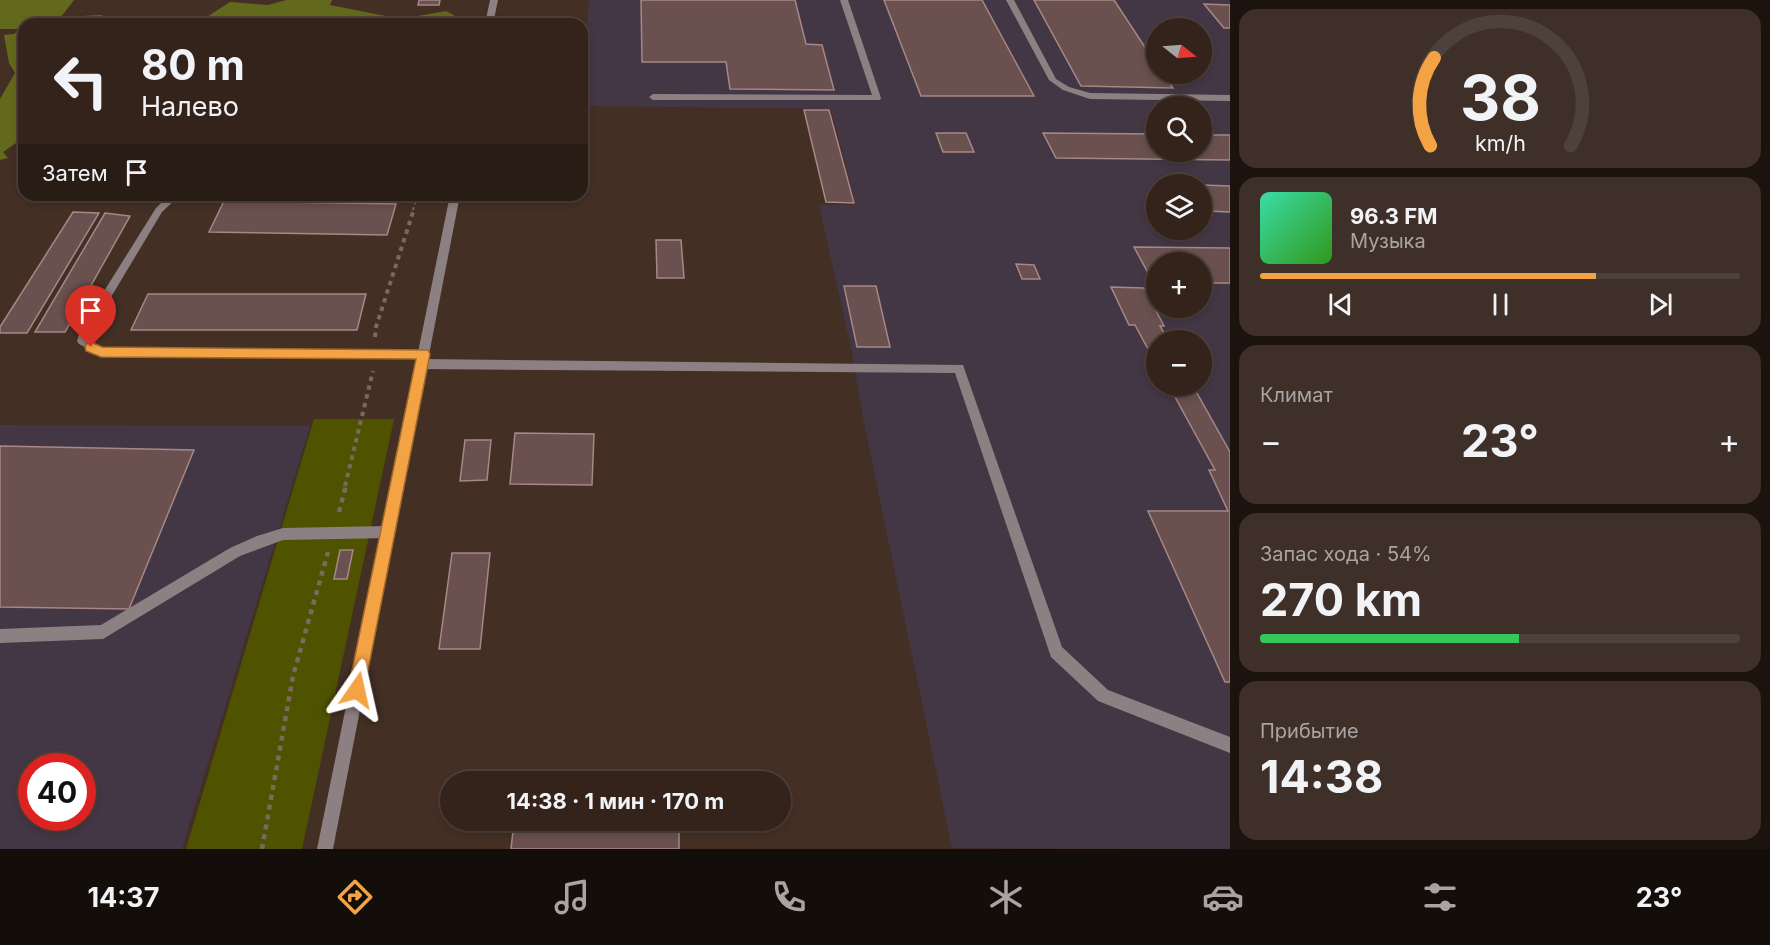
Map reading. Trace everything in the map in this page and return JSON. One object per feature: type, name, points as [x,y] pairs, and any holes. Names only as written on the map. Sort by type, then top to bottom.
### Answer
[{"type":"street","points":[[490,18],[494,0]]},
{"type":"street","points":[[653,97],[877,98],[844,0]]},
{"type":"street","points":[[1010,0],[1053,80],[1060,87],[1090,96],[1230,98]]},
{"type":"street","points":[[169,201],[159,210],[85,331],[83,340],[101,352],[959,368],[1056,652],[1103,696],[1230,745]]},
{"type":"street","points":[[325,849],[454,201]]},
{"type":"street","points":[[0,636],[103,632],[235,552],[283,534],[388,532]]},
{"type":"shaded area","points":[[589,0],[1230,0],[1230,849],[952,848],[864,423],[851,348],[819,205],[856,205],[831,109],[588,106]]},
{"type":"shaded area","points":[[314,419],[394,419],[302,849],[186,849]]},
{"type":"shaded area","points":[[0,425],[310,426],[182,849],[0,849]]},
{"type":"green space","points":[[0,0],[74,0],[61,17],[101,15],[107,18],[18,18],[18,29],[0,29]]},
{"type":"green space","points":[[286,0],[332,0],[330,5],[396,18],[205,18],[230,2],[268,5]]},
{"type":"green space","points":[[446,11],[459,18],[407,18]]},
{"type":"green space","points":[[18,31],[18,143],[3,152],[8,158],[0,160],[0,99],[15,73],[9,63],[4,35],[14,34]]},
{"type":"building","points":[[419,0],[440,0],[439,5],[418,5]]},
{"type":"building","points":[[641,0],[795,0],[806,44],[822,45],[834,90],[730,89],[726,62],[642,62]]},
{"type":"building","points":[[884,0],[982,0],[1034,96],[921,96]]},
{"type":"building","points":[[1034,0],[1114,0],[1146,49],[1146,84],[1170,84],[1173,88],[1081,86]]},
{"type":"building","points":[[1204,4],[1230,5],[1230,28],[1224,28]]},
{"type":"building","points":[[804,110],[829,110],[854,203],[826,202]]},
{"type":"building","points":[[936,133],[966,133],[974,152],[943,152]]},
{"type":"building","points":[[1043,133],[1146,134],[1146,159],[1056,158]]},
{"type":"building","points":[[1212,135],[1230,135],[1230,160],[1212,160]]},
{"type":"building","points":[[1212,185],[1230,186],[1230,212],[1212,211]]},
{"type":"building","points":[[224,201],[396,204],[387,235],[209,232]]},
{"type":"building","points":[[73,212],[99,213],[27,333],[0,333],[0,327]]},
{"type":"building","points":[[105,213],[130,216],[65,332],[35,332]]},
{"type":"building","points":[[656,240],[681,240],[684,278],[657,278]]},
{"type":"building","points":[[1134,247],[1230,248],[1230,283],[1212,283],[1212,252],[1146,252],[1146,269]]},
{"type":"building","points":[[1016,264],[1034,265],[1040,279],[1022,279]]},
{"type":"building","points":[[844,286],[876,286],[890,347],[857,347]]},
{"type":"building","points":[[1111,287],[1144,288],[1146,318],[1160,318],[1164,326],[1160,326],[1162,330],[1146,330],[1146,345],[1135,325],[1129,325]]},
{"type":"building","points":[[148,294],[366,294],[357,330],[131,330]]},
{"type":"building","points":[[1174,396],[1199,396],[1230,452],[1230,682],[1225,682],[1148,511],[1228,511],[1209,470],[1215,470]]},
{"type":"building","points":[[515,433],[594,434],[592,485],[510,484]]},
{"type":"building","points":[[465,440],[491,440],[487,480],[460,481]]},
{"type":"building","points":[[0,446],[194,450],[129,609],[0,607]]},
{"type":"building","points":[[340,550],[353,550],[347,579],[334,579]]},
{"type":"building","points":[[452,553],[490,553],[480,649],[439,649]]},
{"type":"building","points":[[513,831],[679,831],[679,849],[511,849]]},
{"type":"route","points":[[91,347],[101,352],[423,354],[357,690]]}]
